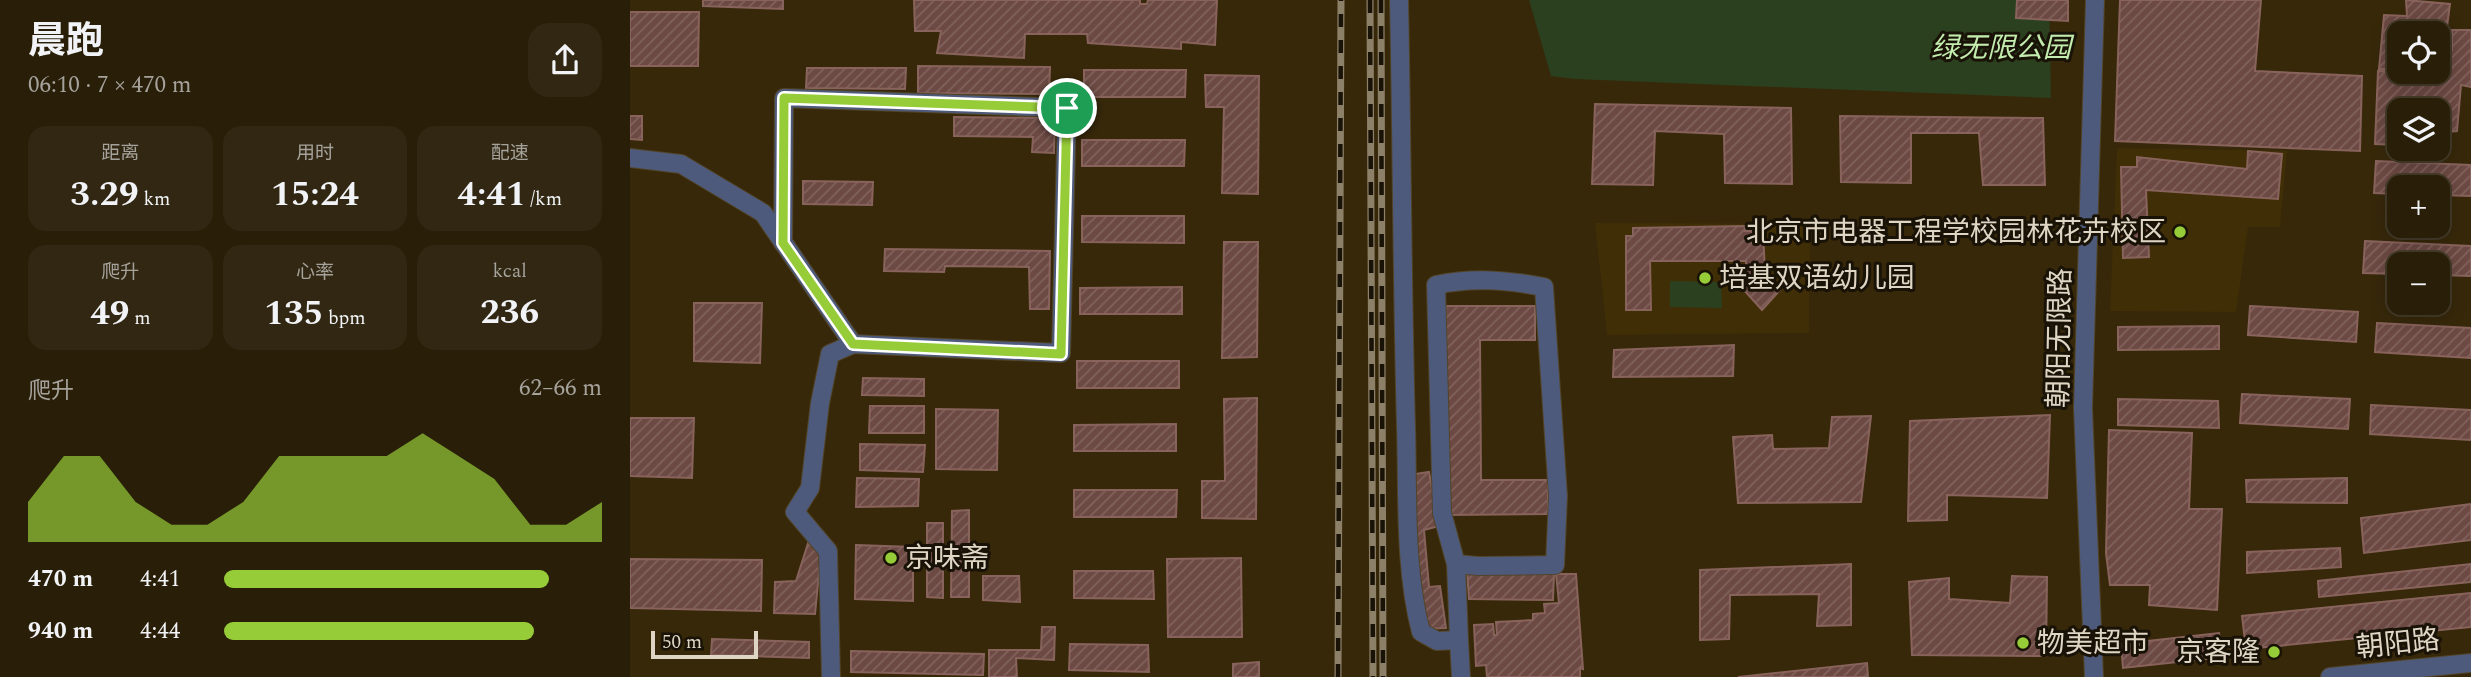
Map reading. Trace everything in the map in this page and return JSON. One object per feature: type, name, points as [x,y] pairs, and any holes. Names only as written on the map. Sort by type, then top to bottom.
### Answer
[{"type":"street","points":[[1399,0],[1403,354],[1412,569],[1421,632],[1437,641],[1459,640]]},
{"type":"street","name":"朝阳无限路","points":[[2094,677],[2084,408],[2095,0]]},
{"type":"street","points":[[783,243],[784,98],[1067,108],[1061,354],[853,344],[830,354],[820,403],[810,488],[795,512],[828,551],[831,677]]},
{"type":"street","points":[[630,158],[681,164],[763,213],[853,344]]},
{"type":"street","points":[[1456,564],[1555,565],[1558,496],[1544,287],[1511,280],[1475,279],[1436,285],[1442,513],[1456,564],[1461,677]]},
{"type":"street","name":"朝阳路","points":[[2330,677],[2471,663]]},
{"type":"shaded area","name":"北京市电器工程学校园林花卉校区","points":[[2117,148],[2287,151],[2280,227],[2248,227],[2236,312],[2110,311]]},
{"type":"shaded area","name":"培基双语幼儿园","points":[[1595,223],[1810,224],[1809,333],[1607,335]]},
{"type":"green space","name":"绿无限公园","points":[[1529,0],[2049,0],[2051,98],[1551,76]]},
{"type":"green space","points":[[1670,281],[1721,282],[1722,308],[1670,307]]},
{"type":"building","points":[[703,0],[783,0],[783,9],[703,6]]},
{"type":"building","points":[[914,0],[1140,0],[1140,4],[1147,4],[1148,0],[1217,0],[1215,45],[1181,42],[1181,49],[1088,43],[1087,34],[1025,34],[1024,58],[937,53],[941,31],[915,31]]},
{"type":"building","points":[[2017,0],[2068,0],[2068,21],[2016,18]]},
{"type":"building","points":[[2120,0],[2261,0],[2255,71],[2362,76],[2360,151],[2115,141]]},
{"type":"building","points":[[2406,0],[2450,4],[2448,21],[2387,21],[2387,69],[2379,69],[2384,15],[2407,16]]},
{"type":"building","points":[[630,12],[699,12],[698,66],[630,66]]},
{"type":"building","points":[[2452,30],[2471,30],[2471,87],[2461,85],[2457,131],[2450,132],[2450,98],[2387,98],[2387,144],[2375,144],[2378,71],[2387,71],[2387,84],[2450,84]]},
{"type":"building","points":[[918,66],[1050,67],[1049,94],[918,93]]},
{"type":"building","points":[[807,68],[906,68],[905,89],[806,88]]},
{"type":"building","points":[[1084,70],[1186,70],[1185,97],[1084,97]]},
{"type":"building","points":[[1205,75],[1259,76],[1258,194],[1222,193],[1224,107],[1206,107]]},
{"type":"building","points":[[1595,104],[1791,108],[1792,184],[1725,183],[1724,134],[1655,131],[1653,185],[1592,184]]},
{"type":"building","points":[[630,116],[642,116],[642,140],[630,139]]},
{"type":"building","points":[[1840,116],[2043,118],[2045,185],[1983,185],[1979,133],[1911,133],[1911,183],[1841,182]]},
{"type":"building","points":[[954,117],[1055,118],[1054,153],[1032,152],[1033,137],[954,136]]},
{"type":"building","points":[[1082,140],[1185,140],[1184,166],[1082,166]]},
{"type":"building","points":[[2248,151],[2282,154],[2278,199],[2146,190],[2149,257],[2123,258],[2121,167],[2137,167],[2137,157],[2247,169]]},
{"type":"building","points":[[2376,161],[2471,165],[2471,196],[2450,195],[2450,175],[2387,175],[2387,194],[2374,193]]},
{"type":"building","points":[[803,181],[873,182],[872,205],[803,204]]},
{"type":"building","points":[[1082,216],[1184,216],[1184,243],[1082,242]]},
{"type":"building","points":[[1745,226],[1745,231],[1763,231],[1765,273],[1780,290],[1762,310],[1743,289],[1746,286],[1746,261],[1650,261],[1651,310],[1626,310],[1626,236],[1633,236],[1633,228]]},
{"type":"building","points":[[2365,241],[2471,246],[2471,276],[2450,275],[2450,252],[2387,252],[2387,274],[2363,273]]},
{"type":"building","points":[[1224,242],[1258,242],[1257,357],[1222,358]]},
{"type":"building","points":[[885,249],[1050,251],[1049,309],[1030,309],[1029,267],[945,266],[944,272],[884,271]]},
{"type":"building","points":[[1182,287],[1182,314],[1080,314],[1080,288]]},
{"type":"building","points":[[694,303],[762,303],[760,363],[694,361]]},
{"type":"building","points":[[1446,306],[1535,306],[1535,340],[1480,340],[1481,480],[1548,480],[1548,514],[1447,515]]},
{"type":"building","points":[[2250,306],[2358,312],[2356,342],[2248,335]]},
{"type":"building","points":[[2377,323],[2471,328],[2471,358],[2375,352]]},
{"type":"building","points":[[2219,326],[2219,349],[2118,350],[2118,327]]},
{"type":"building","points":[[1734,345],[1733,376],[1613,377],[1614,350]]},
{"type":"building","points":[[1077,361],[1179,361],[1179,388],[1077,388]]},
{"type":"building","points":[[863,378],[924,379],[924,396],[862,395]]},
{"type":"building","points":[[2242,394],[2350,399],[2348,429],[2240,423]]},
{"type":"building","points":[[1257,398],[1256,519],[1202,518],[1202,481],[1225,481],[1224,399]]},
{"type":"building","points":[[2118,399],[2218,401],[2219,428],[2118,425]]},
{"type":"building","points":[[2371,405],[2471,410],[2471,440],[2370,434]]},
{"type":"building","points":[[870,406],[924,406],[924,433],[869,433]]},
{"type":"building","points":[[936,409],[998,410],[997,470],[936,469]]},
{"type":"building","points":[[2050,415],[2047,498],[1947,495],[1947,520],[1908,521],[1910,421]]},
{"type":"building","points":[[1871,416],[1861,502],[1738,503],[1733,437],[1772,435],[1773,449],[1829,448],[1832,417]]},
{"type":"building","points":[[630,418],[694,418],[692,478],[630,476]]},
{"type":"building","points":[[1176,424],[1176,451],[1074,451],[1074,425]]},
{"type":"building","points":[[2109,430],[2192,433],[2189,509],[2222,509],[2217,610],[2149,605],[2150,585],[2110,585],[2106,553]]},
{"type":"building","points":[[860,444],[925,445],[923,472],[860,470]]},
{"type":"building","points":[[1429,472],[1439,526],[1424,530],[1429,587],[1440,586],[1446,628],[1424,629],[1416,548],[1415,474]]},
{"type":"building","points":[[857,478],[919,479],[918,506],[856,507]]},
{"type":"building","points":[[2347,478],[2347,503],[2247,502],[2246,480]]},
{"type":"building","points":[[1074,490],[1177,490],[1176,517],[1074,517]]},
{"type":"building","points":[[2471,504],[2471,540],[2364,553],[2361,518]]},
{"type":"building","points":[[969,510],[969,597],[951,597],[952,511]]},
{"type":"building","points":[[927,523],[943,523],[943,598],[927,597]]},
{"type":"building","points":[[810,537],[821,553],[815,614],[774,613],[775,582],[796,581]]},
{"type":"building","points":[[856,545],[913,547],[913,601],[855,599]]},
{"type":"building","points":[[2340,548],[2341,567],[2247,573],[2247,552]]},
{"type":"building","points":[[1241,558],[1242,637],[1168,637],[1167,559]]},
{"type":"building","points":[[630,559],[762,560],[761,611],[630,608]]},
{"type":"building","points":[[1851,564],[1851,625],[1817,626],[1819,594],[1730,595],[1729,639],[1700,640],[1700,570]]},
{"type":"building","points":[[2471,564],[2471,582],[2319,597],[2318,581]]},
{"type":"building","points":[[1074,571],[1153,571],[1154,599],[1074,598]]},
{"type":"building","points":[[1467,571],[1554,573],[1553,600],[1469,599]]},
{"type":"building","points":[[1556,574],[1576,574],[1583,669],[1580,668],[1580,677],[1487,677],[1486,665],[1476,666],[1474,625],[1493,624],[1494,635],[1497,635],[1496,622],[1533,620],[1533,614],[1545,613],[1544,604],[1559,603]]},
{"type":"building","points":[[983,576],[1019,576],[1020,602],[983,600]]},
{"type":"building","points":[[2012,576],[2047,577],[2046,656],[1912,655],[1909,582],[1949,578],[1949,599],[2010,603]]},
{"type":"building","points":[[2471,593],[2471,627],[2246,649],[2242,616]]},
{"type":"building","points":[[1042,627],[1055,627],[1054,660],[1016,658],[1017,677],[989,677],[989,650],[1041,650]]},
{"type":"building","points":[[2219,633],[2223,657],[2123,668],[2121,644]]},
{"type":"building","points":[[712,639],[809,642],[809,658],[711,655]]},
{"type":"building","points":[[1070,644],[1148,645],[1149,672],[1069,670]]},
{"type":"building","points":[[851,651],[984,654],[983,675],[851,672]]},
{"type":"building","points":[[1259,662],[1259,677],[1233,677],[1233,664]]},
{"type":"building","points":[[1867,663],[1868,677],[1738,677]]},
{"type":"railway","points":[[1338,677],[1341,0]]},
{"type":"railway","points":[[1370,0],[1373,677]]},
{"type":"railway","points":[[1381,0],[1383,677]]},
{"type":"place","name":"北京市电器工程学校园林花卉校区","points":[[2180,232]]},
{"type":"place","name":"培基双语幼儿园","points":[[1705,278]]},
{"type":"place","name":"京味斋","points":[[891,558]]},
{"type":"place","name":"物美超市","points":[[2023,643]]},
{"type":"place","name":"京客隆","points":[[2274,652]]},
{"type":"route","points":[[784,98],[1067,108],[1061,354],[853,344],[783,243],[784,98]]}]
